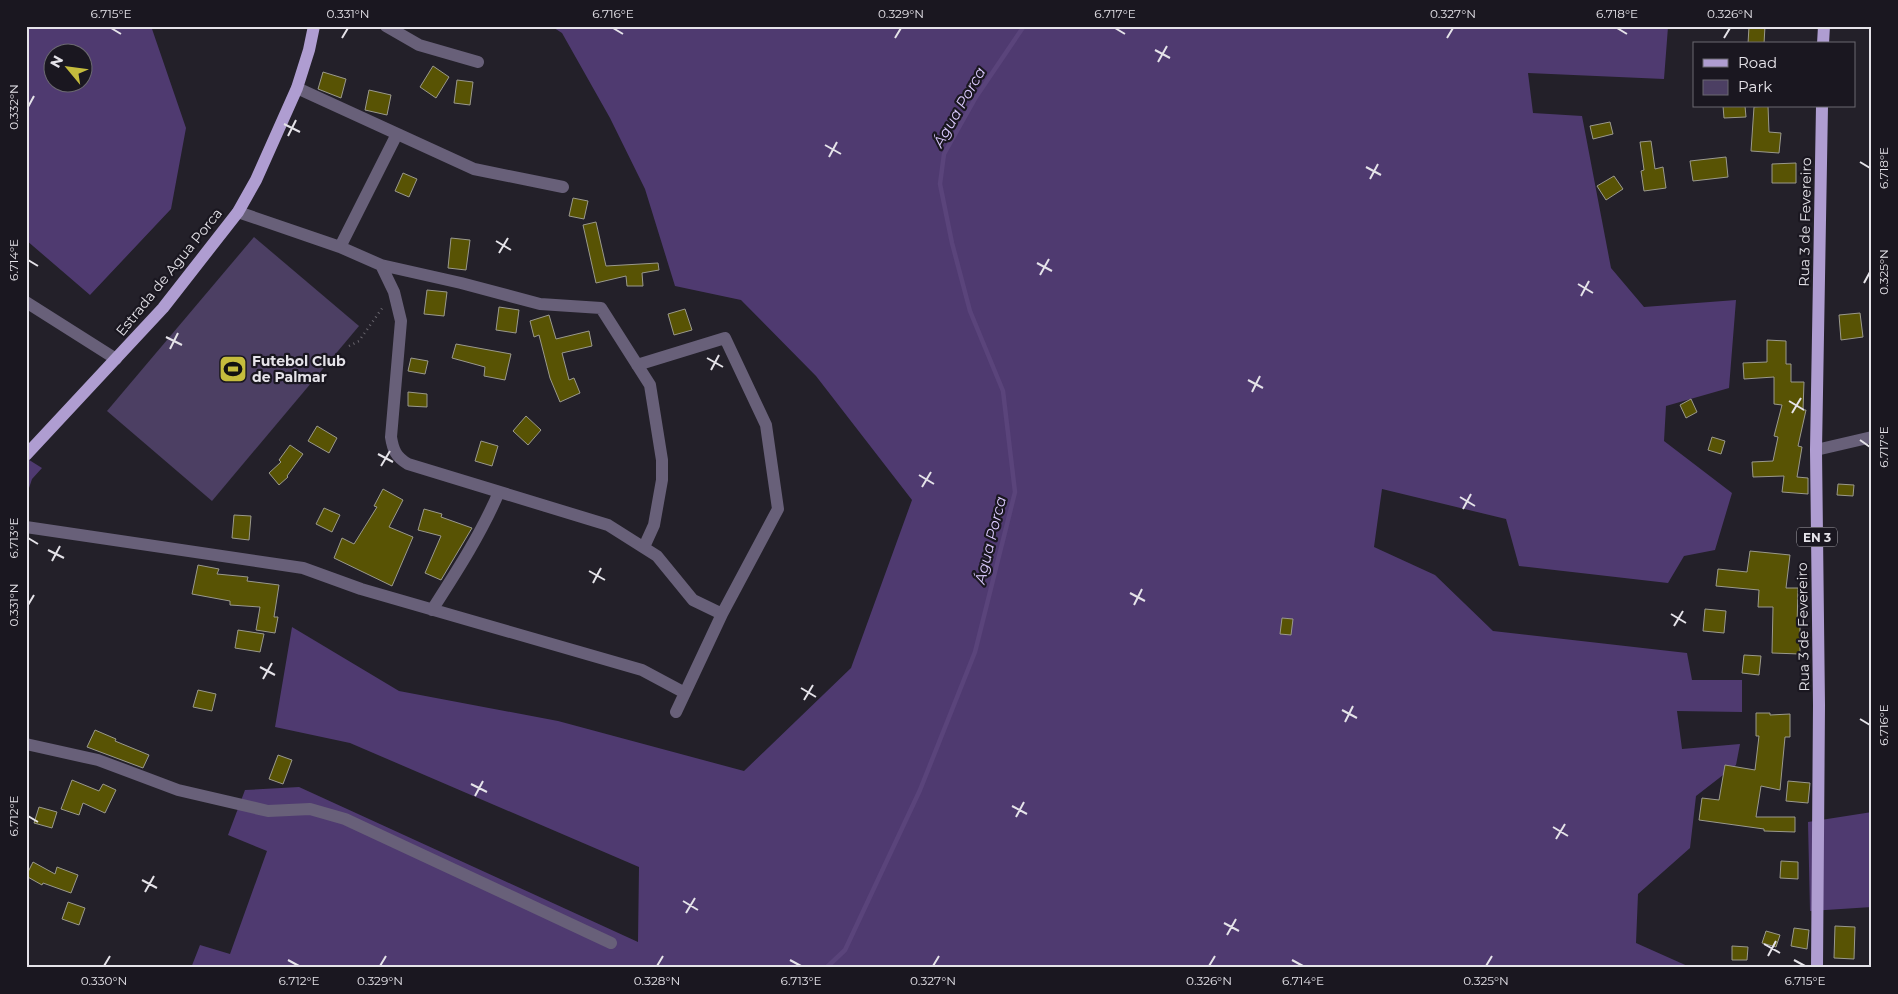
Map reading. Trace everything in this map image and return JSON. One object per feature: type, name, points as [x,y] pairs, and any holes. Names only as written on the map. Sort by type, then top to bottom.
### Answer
[{"type":"main road","name":"Estrada de Agua Porca","points":[[26,455],[163,308],[238,212],[256,180],[297,88],[310,50],[314,26]]},
{"type":"main road","points":[[1823,42],[1824,26]]},
{"type":"main road","name":"Rua 3 de Fevereiro","points":[[1817,968],[1819,705],[1816,450],[1822,108]]},
{"type":"street","points":[[386,26],[419,45],[478,62]]},
{"type":"street","points":[[297,88],[474,169],[563,187]]},
{"type":"street","points":[[340,247],[396,134]]},
{"type":"street","points":[[238,212],[340,247],[381,265],[461,283],[540,304],[601,308],[650,385],[662,460],[662,480],[654,525],[644,548]]},
{"type":"street","points":[[381,265],[394,292],[401,321],[391,437],[394,451],[399,459],[408,464],[608,525],[657,556],[693,600],[722,614]]},
{"type":"street","points":[[26,302],[116,359]]},
{"type":"street","points":[[637,365],[725,338],[766,425],[778,508],[722,614],[676,712]]},
{"type":"street","points":[[1816,450],[1872,437]]},
{"type":"street","points":[[432,610],[473,546],[488,519],[499,492]]},
{"type":"street","points":[[26,527],[303,568],[360,589],[642,670],[685,693]]},
{"type":"street","points":[[26,744],[98,760],[178,790],[268,812],[310,810],[345,819],[611,943]]},
{"type":"path","points":[[349,346],[359,341],[394,292]]},
{"type":"green space","name":"Futebol Club de Palmar","points":[[254,237],[359,326],[212,501],[107,411]]},
{"type":"shaded area","points":[[26,26],[151,26],[186,128],[171,209],[90,295],[26,240]]},
{"type":"shaded area","points":[[551,26],[1668,27],[1664,79],[1528,73],[1533,113],[1582,116],[1611,268],[1644,307],[1736,300],[1729,388],[1666,406],[1664,441],[1732,493],[1715,550],[1684,556],[1668,583],[1519,566],[1506,519],[1382,489],[1374,547],[1435,575],[1493,631],[1687,653],[1692,680],[1742,680],[1742,712],[1677,711],[1682,749],[1740,744],[1736,765],[1696,796],[1690,848],[1638,894],[1636,943],[1692,968],[191,968],[200,945],[230,954],[267,851],[228,835],[245,790],[299,787],[638,942],[639,867],[350,743],[275,727],[292,627],[399,691],[558,721],[744,771],[851,668],[912,500],[816,376],[741,300],[675,286],[645,189],[610,118],[562,33]]},
{"type":"shaded area","points":[[26,458],[42,468],[32,479],[26,497]]},
{"type":"shaded area","points":[[1872,812],[1872,907],[1810,911],[1808,822]]},
{"type":"building","points":[[1749,26],[1765,26],[1764,42],[1748,42]]},
{"type":"building","points":[[433,66],[449,77],[436,98],[420,87]]},
{"type":"building","points":[[323,72],[346,79],[341,98],[318,89]]},
{"type":"building","points":[[457,80],[473,82],[470,105],[454,103]]},
{"type":"building","points":[[369,90],[391,95],[387,115],[365,110]]},
{"type":"building","points":[[1723,108],[1745,108],[1746,117],[1724,118]]},
{"type":"building","points":[[1754,108],[1768,108],[1769,132],[1781,133],[1779,153],[1751,151]]},
{"type":"building","points":[[1610,122],[1613,134],[1593,139],[1590,126]]},
{"type":"building","points":[[1651,141],[1655,169],[1663,167],[1666,188],[1644,191],[1641,171],[1644,170],[1640,142]]},
{"type":"building","points":[[1726,157],[1728,177],[1693,181],[1690,161]]},
{"type":"building","points":[[1796,163],[1796,183],[1772,183],[1772,164]]},
{"type":"building","points":[[403,173],[417,179],[409,197],[395,191]]},
{"type":"building","points":[[1614,176],[1623,189],[1606,200],[1597,186]]},
{"type":"building","points":[[573,198],[588,201],[584,219],[569,216]]},
{"type":"building","points":[[596,222],[606,266],[658,263],[659,270],[642,273],[643,286],[627,286],[626,276],[596,283],[583,225]]},
{"type":"building","points":[[451,238],[470,240],[466,270],[448,268]]},
{"type":"building","points":[[427,290],[447,292],[444,316],[424,314]]},
{"type":"building","points":[[499,307],[519,310],[516,333],[496,330]]},
{"type":"building","points":[[685,309],[692,330],[674,335],[668,314]]},
{"type":"building","points":[[1860,313],[1863,337],[1841,340],[1839,315]]},
{"type":"building","points":[[549,315],[556,339],[589,331],[592,346],[562,353],[569,380],[574,378],[580,393],[560,402],[550,378],[539,335],[534,337],[530,321]]},
{"type":"building","points":[[1767,340],[1786,341],[1786,364],[1791,364],[1791,382],[1804,382],[1803,410],[1806,410],[1798,446],[1802,447],[1797,477],[1808,478],[1808,494],[1782,492],[1784,476],[1753,477],[1752,462],[1773,461],[1778,437],[1774,436],[1782,405],[1774,404],[1774,377],[1744,379],[1743,363],[1767,362]]},
{"type":"building","points":[[456,344],[511,354],[505,380],[484,376],[485,367],[452,358]]},
{"type":"building","points":[[411,358],[428,361],[425,374],[408,371]]},
{"type":"building","points":[[408,392],[427,394],[427,407],[408,406]]},
{"type":"building","points":[[1691,399],[1697,412],[1686,418],[1680,405]]},
{"type":"building","points":[[526,416],[541,430],[528,445],[513,431]]},
{"type":"building","points":[[317,426],[337,438],[329,453],[308,441]]},
{"type":"building","points":[[1712,437],[1725,441],[1721,454],[1708,450]]},
{"type":"building","points":[[481,441],[498,446],[492,466],[475,461]]},
{"type":"building","points":[[290,445],[303,454],[288,477],[279,485],[269,473],[281,462],[279,460]]},
{"type":"building","points":[[1838,484],[1854,485],[1853,496],[1837,495]]},
{"type":"building","points":[[383,489],[403,500],[389,527],[413,537],[392,586],[334,558],[342,538],[354,544],[377,507],[374,506]]},
{"type":"building","points":[[324,508],[340,515],[332,532],[316,524]]},
{"type":"building","points":[[424,509],[442,514],[441,517],[472,528],[441,580],[425,573],[441,536],[418,530]]},
{"type":"building","points":[[234,515],[251,516],[249,540],[232,538]]},
{"type":"building","points":[[1750,551],[1790,555],[1786,588],[1798,588],[1797,626],[1800,626],[1800,654],[1772,653],[1773,607],[1758,607],[1759,590],[1716,586],[1718,569],[1747,572]]},
{"type":"building","points":[[198,565],[219,569],[217,574],[248,577],[247,581],[279,585],[274,617],[278,617],[275,633],[256,630],[260,607],[230,605],[230,601],[192,594]]},
{"type":"building","points":[[1705,609],[1726,611],[1724,633],[1703,631]]},
{"type":"building","points":[[1282,618],[1293,619],[1291,635],[1280,634]]},
{"type":"building","points":[[238,630],[264,634],[260,652],[235,648]]},
{"type":"building","points":[[1744,655],[1761,656],[1759,675],[1742,673]]},
{"type":"building","points":[[198,690],[216,694],[212,711],[193,707]]},
{"type":"building","points":[[1756,713],[1770,713],[1770,715],[1790,714],[1790,737],[1785,737],[1780,790],[1761,786],[1756,817],[1795,817],[1795,832],[1764,831],[1764,829],[1699,820],[1702,798],[1719,800],[1725,765],[1755,770],[1759,736],[1756,736]]},
{"type":"building","points":[[95,730],[116,739],[115,741],[149,755],[143,768],[87,747]]},
{"type":"building","points":[[278,755],[292,760],[283,784],[269,779]]},
{"type":"building","points":[[72,780],[99,791],[103,784],[116,790],[105,813],[83,803],[79,815],[61,809]]},
{"type":"building","points":[[1788,781],[1810,783],[1808,803],[1786,801]]},
{"type":"building","points":[[39,807],[57,812],[52,828],[34,823]]},
{"type":"building","points":[[1781,861],[1798,862],[1798,879],[1780,878]]},
{"type":"building","points":[[33,862],[55,874],[57,867],[78,875],[71,893],[43,883],[42,885],[26,876]]},
{"type":"building","points":[[68,902],[85,908],[79,925],[62,919]]},
{"type":"building","points":[[1835,926],[1855,927],[1854,959],[1834,958]]},
{"type":"building","points":[[1794,928],[1809,930],[1807,949],[1791,946]]},
{"type":"building","points":[[1766,931],[1780,935],[1776,947],[1762,943]]},
{"type":"building","points":[[1732,946],[1748,947],[1747,960],[1732,960]]},
{"type":"waterway","name":"Água Porca","points":[[826,968],[845,950],[920,790],[975,652],[1015,492],[1003,391],[970,311],[952,243],[940,184],[944,154],[976,97],[1024,26]]},
{"type":"place","name":"Futebol Club de Palmar","points":[[233,369]]}]
